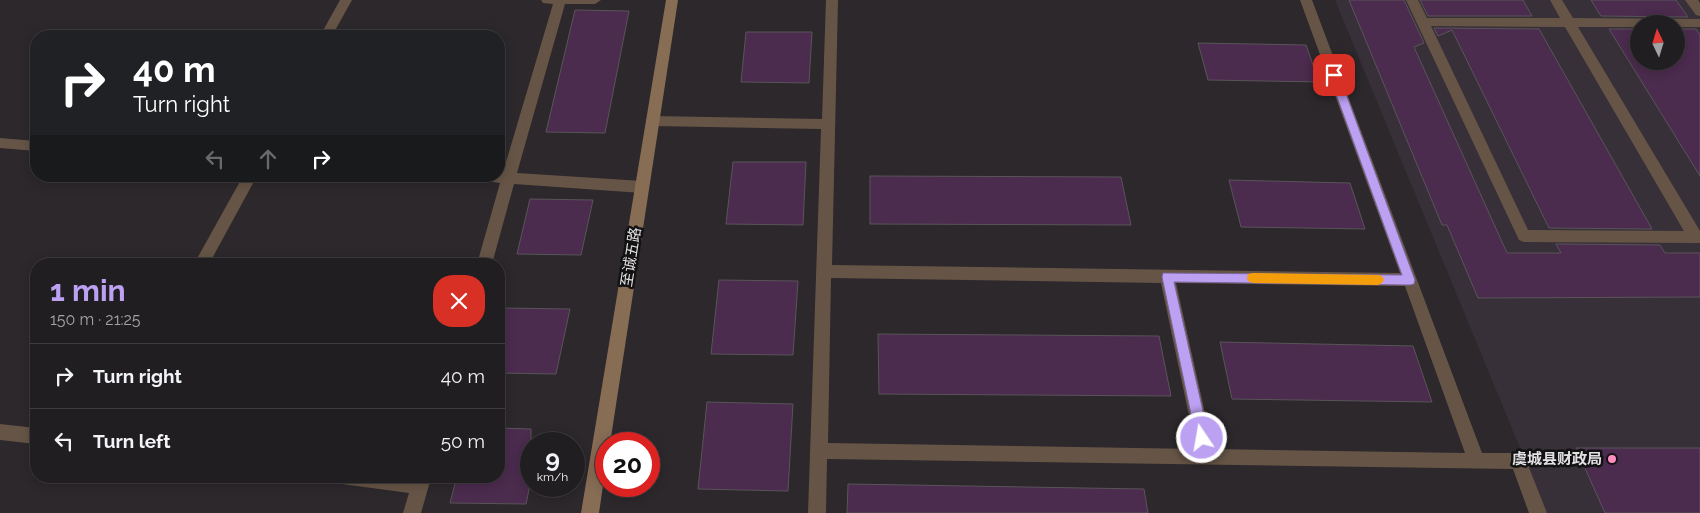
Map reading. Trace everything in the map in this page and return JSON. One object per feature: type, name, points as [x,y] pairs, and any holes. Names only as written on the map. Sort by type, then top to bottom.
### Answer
[{"type":"street","name":"至诚五路","points":[[590,513],[672,0]]},
{"type":"lane","points":[[329,30],[346,0]]},
{"type":"lane","points":[[547,0],[595,0]]},
{"type":"lane","points":[[486,258],[560,0]]},
{"type":"lane","points":[[817,513],[832,0]]},
{"type":"lane","points":[[1306,0],[1476,461]]},
{"type":"lane","points":[[1412,0],[1524,236],[1698,237]]},
{"type":"lane","points":[[1556,0],[1698,237]]},
{"type":"lane","points":[[1691,0],[1700,12]]},
{"type":"lane","points":[[1423,22],[1700,23]]},
{"type":"lane","points":[[653,121],[828,124]]},
{"type":"lane","points":[[0,143],[30,146]]},
{"type":"lane","points":[[505,178],[642,187]]},
{"type":"lane","points":[[204,258],[247,182]]},
{"type":"lane","points":[[824,272],[1410,280]]},
{"type":"lane","points":[[1167,277],[1206,456]]},
{"type":"lane","points":[[0,432],[30,435]]},
{"type":"lane","points":[[819,451],[1518,461],[1538,513]]},
{"type":"lane","points":[[412,513],[420,483]]},
{"type":"shaded area","points":[[1335,0],[1700,0],[1700,513],[1547,513]]},
{"type":"building","points":[[1349,0],[1404,0],[1424,43],[1414,47],[1507,253],[1561,253],[1556,244],[1660,245],[1665,253],[1700,253],[1700,297],[1478,298],[1447,225],[1442,225]]},
{"type":"building","points":[[1420,0],[1523,0],[1532,16],[1428,16]]},
{"type":"building","points":[[1591,0],[1676,0],[1688,17],[1685,17],[1685,15],[1601,16]]},
{"type":"building","points":[[575,10],[629,11],[605,133],[546,132]]},
{"type":"building","points":[[1434,28],[1539,29],[1652,229],[1549,228],[1452,30],[1438,36]]},
{"type":"building","points":[[1609,29],[1630,29],[1630,63]]},
{"type":"building","points":[[1685,29],[1696,29],[1700,35],[1700,176],[1634,70],[1685,70]]},
{"type":"building","points":[[746,32],[812,32],[809,83],[741,82]]},
{"type":"building","points":[[1198,43],[1306,45],[1319,82],[1208,80]]},
{"type":"building","points":[[733,162],[806,162],[803,225],[726,224]]},
{"type":"building","points":[[870,176],[1121,177],[1131,225],[870,224]]},
{"type":"building","points":[[1229,180],[1350,183],[1365,229],[1241,227]]},
{"type":"building","points":[[530,199],[593,200],[581,255],[517,254]]},
{"type":"building","points":[[719,280],[798,281],[793,355],[711,354]]},
{"type":"building","points":[[505,308],[570,309],[556,374],[505,373]]},
{"type":"building","points":[[878,334],[1159,336],[1171,396],[879,394]]},
{"type":"building","points":[[1220,342],[1413,346],[1432,402],[1232,399]]},
{"type":"building","points":[[707,402],[793,404],[788,491],[698,489]]},
{"type":"building","points":[[505,428],[531,429],[531,432],[520,432],[520,497],[527,497],[526,504],[450,503],[455,483],[505,483]]},
{"type":"building","points":[[1576,448],[1700,448],[1700,513],[1605,513]]},
{"type":"building","points":[[848,484],[1144,489],[1148,513],[847,513]]},
{"type":"slow traffic","points":[[1253,278],[1378,280]]},
{"type":"place","name":"虞城县财政局","points":[[1612,459]]},
{"type":"route","points":[[1202,438],[1167,277],[1410,280],[1334,75]]}]
